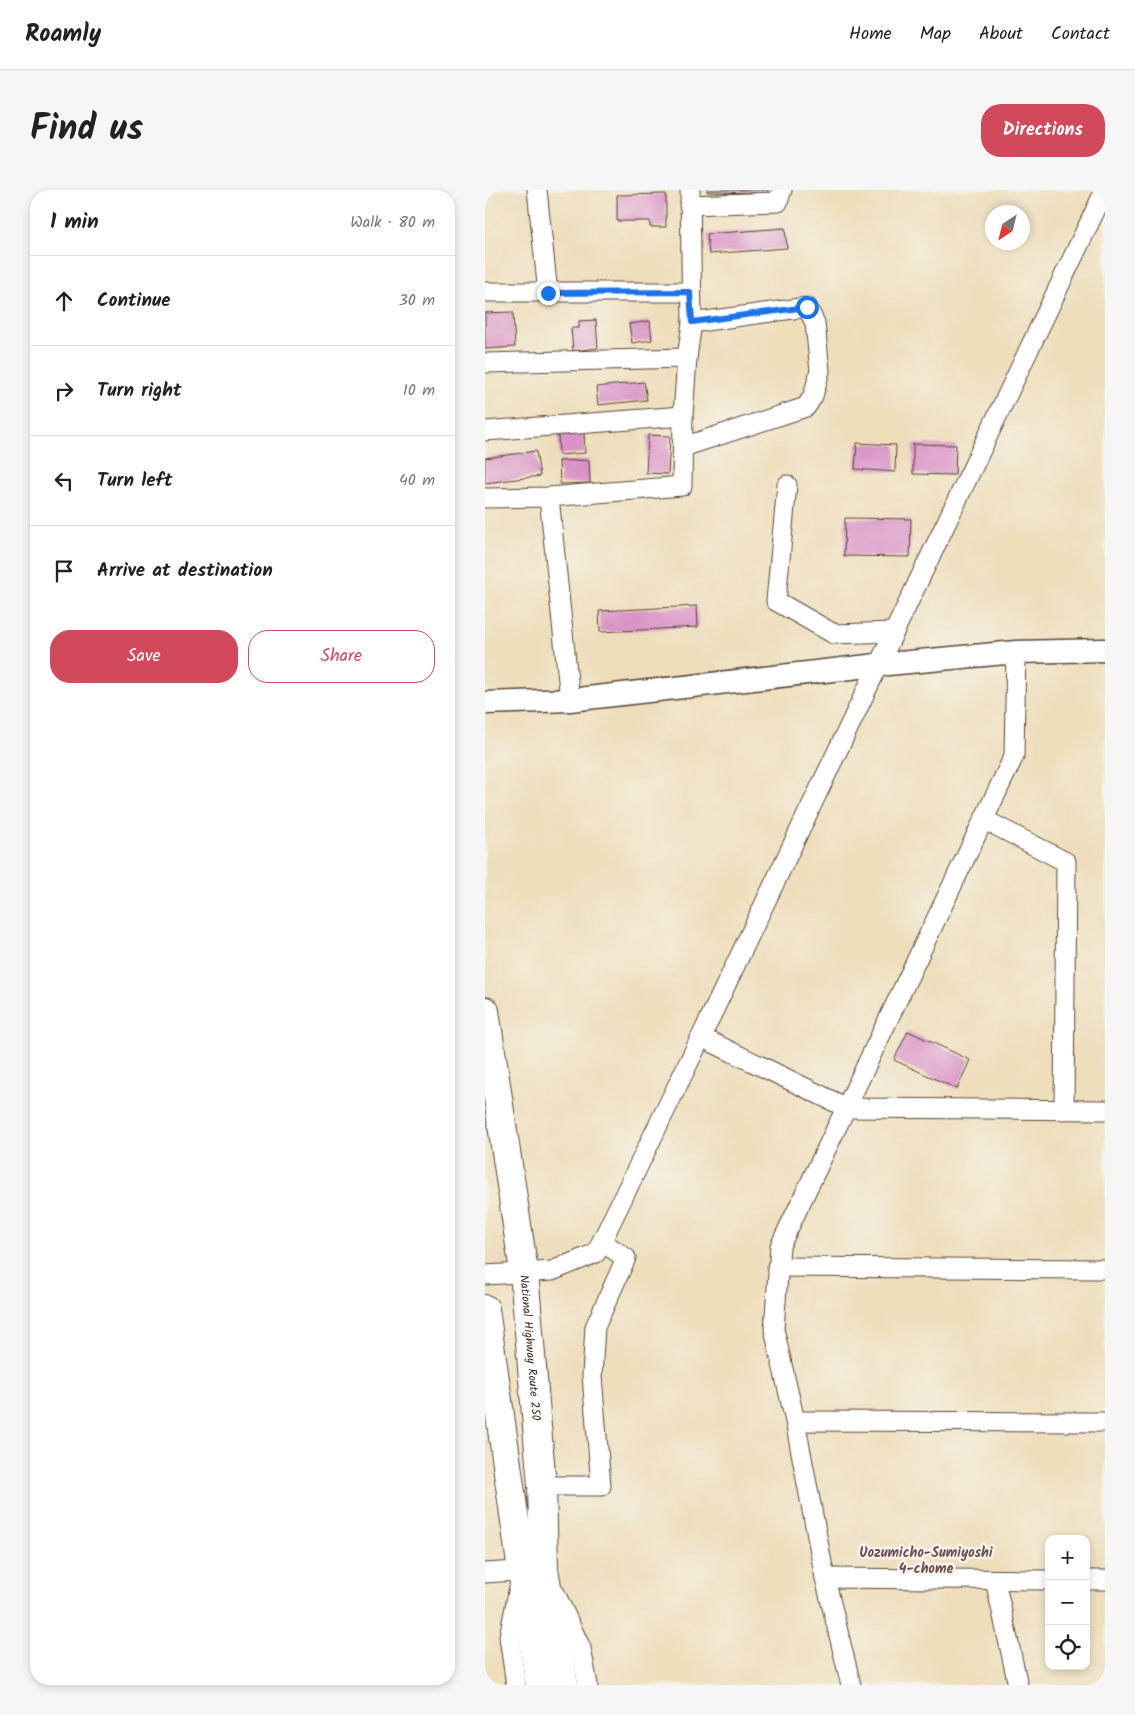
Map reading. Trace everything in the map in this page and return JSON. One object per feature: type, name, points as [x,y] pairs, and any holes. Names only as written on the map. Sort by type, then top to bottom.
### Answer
[{"type":"highway","name":"National Highway Route 250","points":[[485,1012],[524,1272],[542,1486],[533,1570],[540,1685]]},
{"type":"highway","name":"National Highway Route 250","points":[[485,1310],[533,1570],[564,1685]]},
{"type":"street","points":[[537,190],[548,293]]},
{"type":"street","points":[[485,498],[549,497],[682,486],[683,416],[687,358],[692,322],[689,197],[778,202],[782,190]]},
{"type":"street","points":[[485,1275],[553,1271],[596,1253],[1105,190]]},
{"type":"street","points":[[485,292],[690,292]]},
{"type":"street","points":[[683,447],[807,407],[813,396],[820,371],[815,323],[807,307],[692,322]]},
{"type":"street","points":[[485,363],[687,358]]},
{"type":"street","points":[[485,431],[683,416]]},
{"type":"street","points":[[787,485],[776,601],[834,634],[893,632]]},
{"type":"street","points":[[549,497],[570,700]]},
{"type":"street","points":[[485,703],[570,700],[877,665],[1016,652],[1105,650]]},
{"type":"street","points":[[851,1685],[825,1578],[795,1421],[774,1329],[780,1246],[1015,756],[1016,652]]},
{"type":"street","points":[[985,820],[1066,862],[1064,1110]]},
{"type":"street","points":[[701,1037],[847,1108],[1105,1110]]},
{"type":"street","points":[[542,1486],[601,1486],[592,1376],[595,1327],[626,1258],[602,1242]]},
{"type":"street","points":[[777,1267],[1105,1269]]},
{"type":"street","points":[[795,1421],[1105,1422]]},
{"type":"street","points":[[485,1572],[533,1570]]},
{"type":"street","points":[[516,1685],[509,1637],[533,1570]]},
{"type":"street","points":[[533,1570],[581,1648],[588,1685]]},
{"type":"street","points":[[825,1578],[1045,1580]]},
{"type":"street","points":[[995,1580],[1018,1685]]},
{"type":"street","points":[[1090,1580],[1105,1580]]},
{"type":"building","points":[[707,190],[768,190],[768,193],[707,192]]},
{"type":"building","points":[[666,194],[666,227],[650,227],[650,221],[617,221],[617,195]]},
{"type":"building","points":[[785,228],[787,248],[709,254],[707,234]]},
{"type":"building","points":[[513,312],[515,347],[485,349],[485,313]]},
{"type":"building","points":[[596,320],[598,348],[573,351],[571,328],[579,328],[579,321]]},
{"type":"building","points":[[650,321],[652,340],[632,343],[629,324]]},
{"type":"building","points":[[644,382],[647,400],[598,405],[596,387]]},
{"type":"building","points":[[584,432],[585,453],[559,455],[558,434]]},
{"type":"building","points":[[648,435],[670,436],[668,474],[646,473]]},
{"type":"building","points":[[857,443],[896,445],[895,472],[855,469]]},
{"type":"building","points":[[913,444],[956,445],[955,475],[913,474]]},
{"type":"building","points":[[536,451],[540,476],[485,483],[485,458]]},
{"type":"building","points":[[589,460],[590,483],[560,484],[559,461]]},
{"type":"building","points":[[845,518],[911,519],[910,557],[844,556]]},
{"type":"building","points":[[697,606],[698,627],[600,632],[599,611]]},
{"type":"building","points":[[908,1031],[970,1060],[957,1089],[894,1060]]},
{"type":"district","name":"Uozumicho-Sumiyoshi 4-chome","points":[[926,1562]]},
{"type":"route","points":[[548,293],[690,292],[692,322],[807,307]]}]
